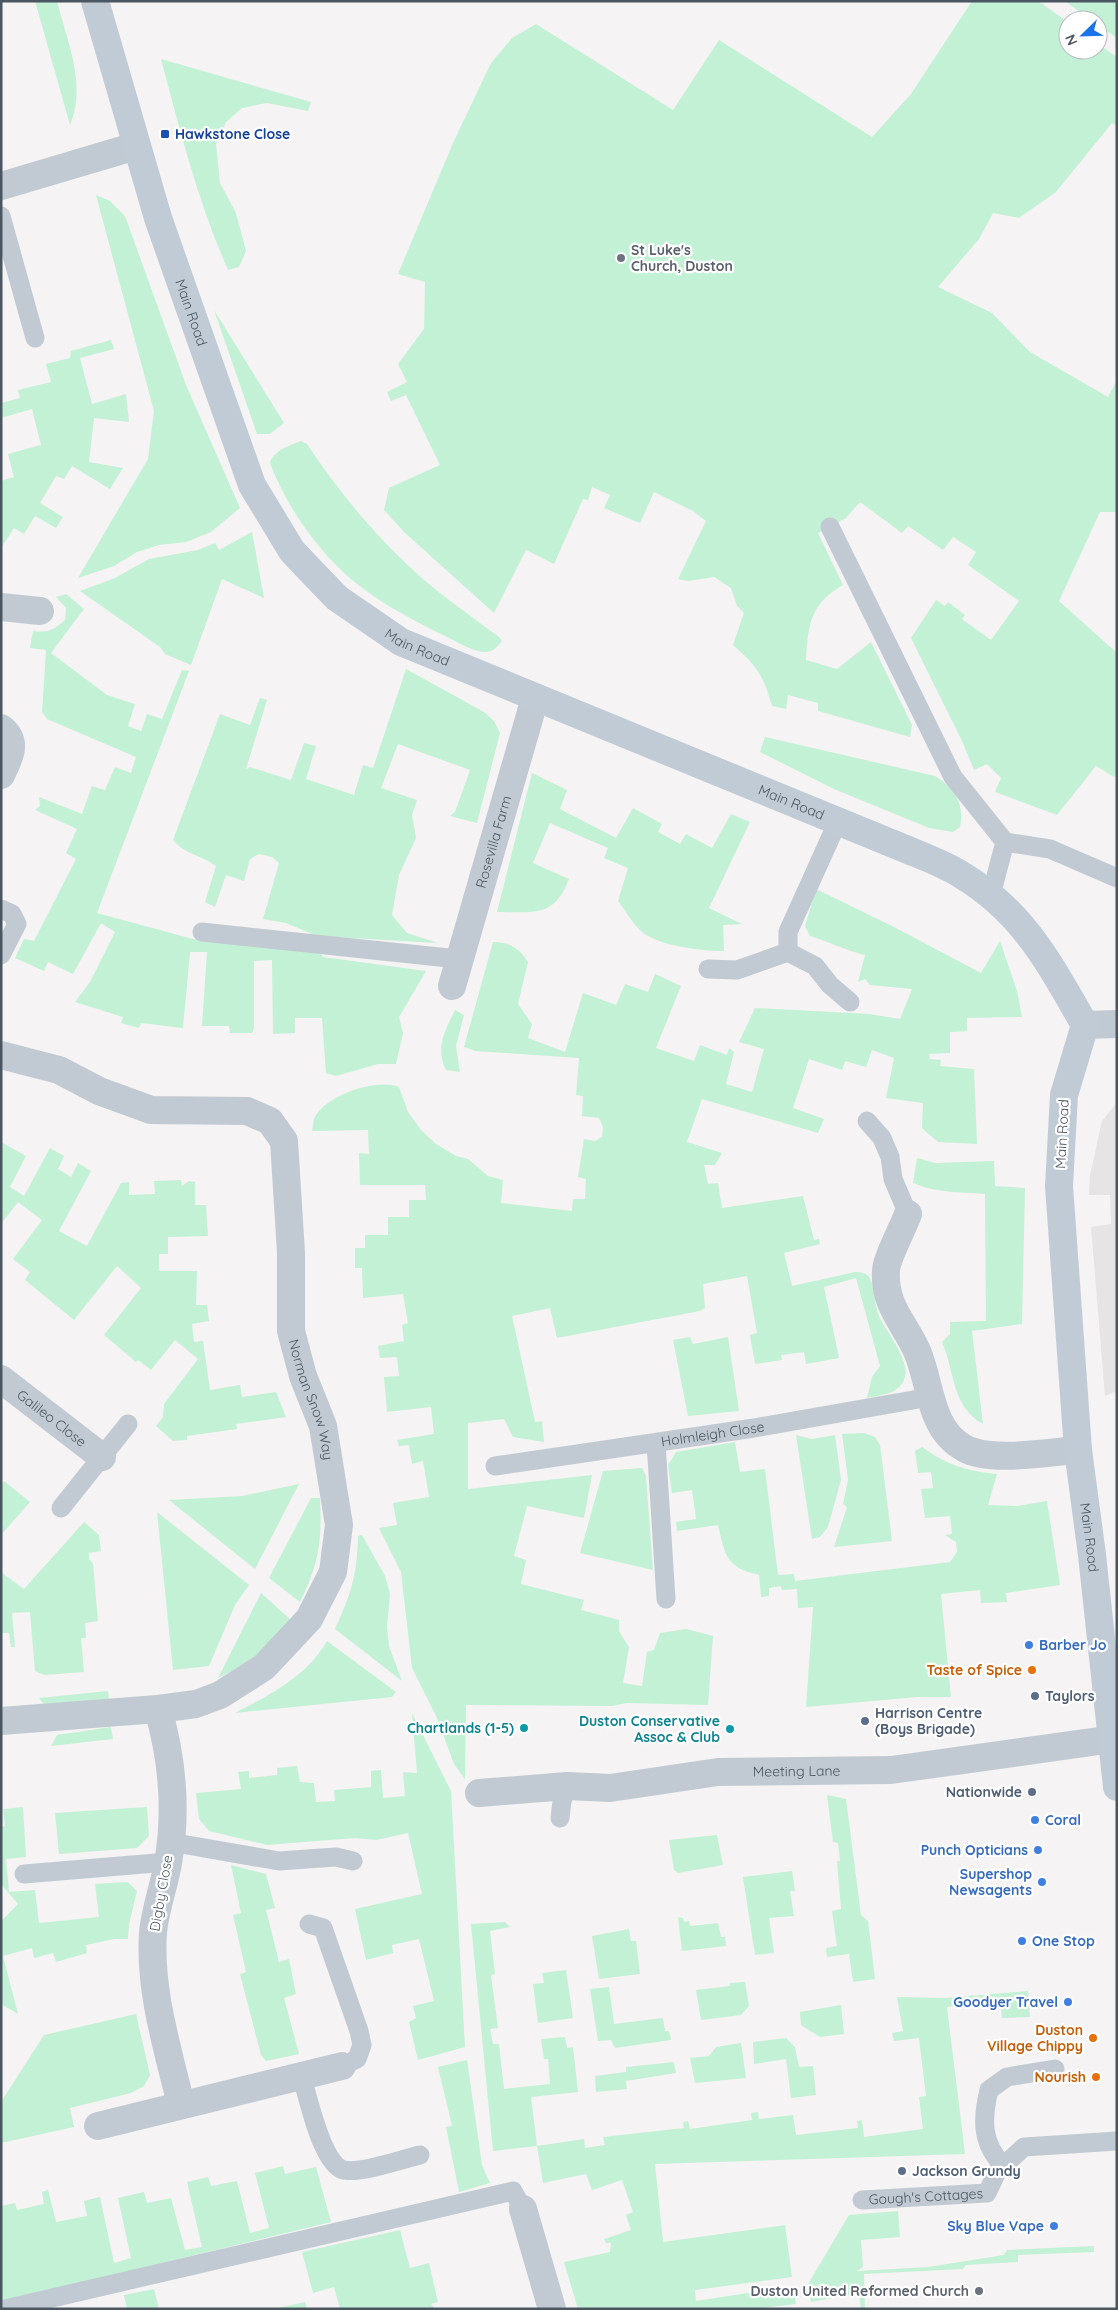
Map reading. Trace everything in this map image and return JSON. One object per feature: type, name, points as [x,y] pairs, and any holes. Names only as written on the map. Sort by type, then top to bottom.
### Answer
[{"type":"street","name":"Main Road","points":[[95,1],[136,146],[183,293],[252,485],[292,551],[337,598],[401,642],[838,821],[959,873],[991,894],[1026,928],[1085,1024],[1064,1095],[1059,1186],[1078,1450],[1108,1638],[1117,1787]]},
{"type":"street","points":[[1,186],[136,146]]},
{"type":"street","points":[[1,607],[40,611]]},
{"type":"street","name":"Rosevilla Farm","points":[[452,986],[458,959],[535,698]]},
{"type":"street","points":[[1,728],[9,734],[13,745],[1,775]]},
{"type":"street","points":[[1085,1024],[1117,1024]]},
{"type":"street","name":"Norman Snow Way","points":[[1,1054],[59,1070],[98,1091],[151,1110],[247,1111],[270,1121],[284,1141],[291,1253],[291,1331],[303,1376],[324,1435],[339,1525],[332,1572],[309,1619],[264,1667],[220,1695],[196,1704],[158,1709],[1,1721]]},
{"type":"street","points":[[908,1214],[886,1269],[888,1298],[901,1326],[916,1350],[925,1372],[936,1414],[946,1432],[964,1448],[985,1454],[1013,1456],[1078,1450]]},
{"type":"street","name":"Galileo Close","points":[[1,1379],[102,1457]]},
{"type":"street","name":"Digby Close","points":[[158,1709],[165,1732],[173,1800],[169,1852],[153,1932],[154,1965],[157,2002],[181,2105]]},
{"type":"street","name":"Meeting Lane","points":[[479,1793],[567,1786],[610,1788],[718,1772],[891,1770],[1113,1739]]},
{"type":"street","points":[[98,2126],[342,2066]]},
{"type":"street","points":[[523,2209],[552,2309]]},
{"type":"lane","points":[[1,216],[35,338]]},
{"type":"lane","points":[[830,527],[953,778],[1005,842],[1050,849],[1117,878]]},
{"type":"lane","points":[[788,952],[788,932],[838,821]]},
{"type":"lane","points":[[991,894],[1005,842]]},
{"type":"lane","points":[[1,909],[12,914],[17,924],[1,955]]},
{"type":"lane","points":[[202,932],[458,959]]},
{"type":"lane","points":[[708,968],[737,970],[788,952],[815,966],[830,985],[850,1002]]},
{"type":"lane","points":[[867,1121],[882,1138],[890,1157],[894,1178],[908,1214]]},
{"type":"lane","name":"Holmleigh Close","points":[[495,1466],[754,1428],[930,1397]]},
{"type":"lane","points":[[61,1508],[128,1424]]},
{"type":"lane","points":[[656,1442],[666,1599]]},
{"type":"lane","points":[[560,1818],[562,1801],[567,1786]]},
{"type":"lane","points":[[24,1874],[169,1852],[279,1861],[336,1858],[353,1861]]},
{"type":"lane","points":[[309,1924],[323,1928],[359,2031],[362,2045],[357,2060],[342,2066]]},
{"type":"lane","points":[[1004,2166],[995,2158],[985,2138],[983,2115],[989,2090],[1007,2077],[1055,2069]]},
{"type":"lane","points":[[302,2077],[323,2144],[340,2169],[354,2171],[420,2155]]},
{"type":"lane","name":"Gough's Cottages","points":[[862,2200],[987,2193],[997,2172],[1024,2147],[1117,2141]]},
{"type":"lane","points":[[5,2309],[512,2191],[523,2209]]},
{"type":"shaded area","points":[[1117,1102],[1117,1391],[1105,1396],[1091,1227],[1111,1224],[1110,1195],[1089,1195],[1090,1175],[1102,1121]]},
{"type":"green space","points":[[35,1],[57,1],[70,47],[74,63],[77,94],[75,110],[70,125]]},
{"type":"green space","points":[[972,1],[1038,1],[1058,15],[1058,60],[1108,60],[1108,51],[1117,57],[1117,126],[1112,123],[1056,192],[1019,218],[993,213],[979,239],[938,287],[992,313],[1030,352],[1108,397],[1117,380],[1117,512],[1100,512],[1059,601],[1117,653],[1117,773],[1114,777],[1096,766],[1057,815],[995,792],[1001,778],[987,764],[974,770],[963,743],[911,638],[936,600],[945,606],[948,602],[965,615],[962,619],[991,640],[1019,601],[968,565],[976,552],[953,537],[943,550],[908,526],[902,533],[860,502],[846,518],[818,533],[843,585],[824,600],[813,616],[808,636],[806,660],[837,669],[871,642],[912,725],[910,737],[818,711],[818,703],[788,695],[786,709],[772,706],[766,686],[758,672],[733,645],[744,613],[737,606],[731,588],[714,577],[688,581],[678,579],[706,521],[693,511],[654,492],[640,523],[604,508],[610,495],[592,487],[588,500],[583,499],[554,564],[526,550],[494,613],[404,532],[384,510],[389,488],[440,465],[406,395],[391,401],[387,392],[407,382],[398,364],[424,329],[425,282],[398,274],[453,143],[491,63],[512,38],[536,24],[673,110],[719,40],[872,137],[911,94]]},
{"type":"green space","points":[[1065,1],[1117,1],[1117,38],[1108,32],[1108,10],[1077,10]]},
{"type":"green space","points":[[161,59],[311,102],[308,111],[267,103],[242,108],[226,122],[216,144],[220,183],[236,213],[246,251],[239,267],[228,270],[217,244],[190,166]]},
{"type":"green space","points":[[96,195],[110,201],[125,216],[186,385],[240,508],[211,532],[186,542],[159,545],[137,552],[114,566],[78,578],[148,459],[154,411]]},
{"type":"green space","points":[[214,310],[284,423],[270,434],[257,434]]},
{"type":"green space","points":[[111,340],[114,349],[80,358],[92,404],[126,394],[129,422],[94,418],[89,462],[123,468],[110,489],[72,466],[64,479],[56,476],[40,503],[63,517],[56,528],[35,516],[24,534],[14,528],[1,548],[1,481],[14,477],[8,454],[41,445],[32,409],[1,418],[1,403],[20,398],[18,390],[51,382],[46,364],[70,358],[71,351]]},
{"type":"green space","points":[[301,441],[307,444],[346,498],[375,532],[406,564],[451,602],[499,637],[502,641],[492,651],[483,652],[472,649],[398,611],[370,594],[333,562],[297,516],[282,490],[270,463],[278,452]]},
{"type":"green space","points":[[252,532],[264,598],[222,579],[191,665],[165,654],[160,647],[80,591],[115,578],[149,559],[198,550],[215,543],[219,550]]},
{"type":"green space","points":[[66,594],[84,609],[51,653],[107,695],[135,704],[128,726],[141,731],[147,714],[162,719],[182,670],[189,671],[97,913],[193,939],[320,952],[323,957],[426,971],[399,1017],[403,1033],[396,1064],[378,1064],[336,1076],[326,1073],[322,1018],[295,1018],[295,1033],[273,1034],[272,960],[254,961],[254,1027],[252,1033],[230,1033],[229,1026],[202,1026],[207,952],[190,952],[183,1028],[141,1023],[139,1028],[121,1023],[123,1017],[75,1002],[90,982],[115,932],[101,923],[73,974],[48,962],[44,971],[15,958],[24,939],[34,941],[76,859],[66,853],[77,829],[35,810],[40,806],[39,797],[82,814],[92,786],[105,790],[115,767],[131,773],[136,757],[47,719],[42,712],[46,650],[30,648],[33,631],[43,632],[51,630],[65,620],[66,608],[56,597]]},
{"type":"green space","points":[[406,669],[484,712],[494,721],[500,733],[477,823],[450,816],[455,812],[470,770],[398,744],[381,788],[417,800],[412,815],[416,838],[399,875],[392,915],[407,933],[438,943],[317,936],[286,923],[263,919],[279,863],[272,857],[259,854],[250,859],[244,881],[226,875],[215,907],[205,902],[216,866],[183,849],[173,840],[220,714],[250,725],[260,698],[267,700],[246,769],[250,767],[291,780],[304,743],[316,746],[306,779],[354,795],[363,765],[373,768]]},
{"type":"green space","points":[[765,737],[935,776],[953,791],[959,803],[961,811],[960,827],[953,832],[929,828],[834,789],[760,752]]},
{"type":"green space","points":[[532,773],[567,790],[560,809],[616,838],[633,808],[662,824],[658,832],[680,844],[686,834],[712,848],[731,814],[750,822],[709,908],[742,924],[723,925],[724,951],[679,946],[656,940],[646,935],[636,926],[618,901],[628,868],[604,858],[608,848],[550,823],[533,863],[569,879],[563,892],[557,901],[541,910],[532,912],[497,912]]},
{"type":"green space","points":[[816,889],[892,926],[981,973],[1000,941],[1017,991],[1022,1017],[967,1018],[967,1031],[950,1032],[950,1053],[929,1054],[930,1059],[941,1060],[940,1066],[974,1069],[977,1144],[938,1142],[922,1128],[923,1103],[886,1098],[894,1058],[872,1050],[866,1067],[845,1061],[842,1070],[809,1059],[793,1108],[824,1119],[818,1133],[702,1099],[687,1142],[722,1153],[715,1165],[704,1165],[708,1184],[718,1183],[722,1208],[803,1196],[814,1240],[819,1239],[820,1244],[784,1253],[792,1286],[855,1272],[867,1275],[871,1281],[880,1318],[904,1363],[906,1370],[903,1383],[890,1393],[867,1398],[872,1377],[880,1366],[856,1278],[824,1287],[839,1358],[806,1364],[804,1352],[781,1355],[782,1360],[755,1364],[750,1335],[757,1333],[747,1276],[703,1284],[705,1308],[700,1311],[557,1338],[550,1308],[512,1316],[535,1422],[542,1421],[544,1442],[513,1437],[504,1419],[468,1423],[468,1489],[592,1475],[584,1518],[527,1506],[514,1556],[526,1560],[521,1584],[584,1600],[581,1610],[619,1620],[619,1631],[629,1647],[623,1683],[642,1686],[647,1652],[654,1650],[660,1633],[686,1629],[713,1636],[708,1705],[627,1703],[612,1706],[466,1705],[465,1779],[454,1764],[437,1718],[412,1668],[401,1572],[379,1528],[397,1525],[393,1503],[429,1497],[423,1461],[412,1464],[409,1445],[399,1446],[397,1440],[434,1434],[431,1407],[387,1412],[384,1377],[399,1376],[397,1357],[380,1358],[378,1346],[404,1341],[402,1325],[408,1323],[403,1294],[363,1298],[362,1268],[355,1268],[355,1248],[365,1248],[365,1235],[388,1235],[388,1217],[409,1217],[409,1200],[426,1200],[425,1185],[360,1185],[359,1153],[369,1154],[368,1130],[312,1131],[314,1119],[320,1110],[329,1103],[352,1091],[378,1085],[399,1087],[408,1112],[421,1130],[436,1144],[456,1156],[468,1159],[488,1176],[503,1180],[501,1203],[572,1211],[573,1199],[585,1199],[586,1179],[578,1177],[584,1139],[595,1141],[602,1137],[603,1127],[599,1118],[582,1116],[583,1096],[576,1095],[579,1058],[475,1051],[464,1047],[493,942],[504,943],[513,947],[528,962],[518,1004],[532,1024],[528,1038],[565,1052],[583,993],[616,1005],[625,984],[648,992],[655,974],[681,986],[656,1048],[694,1061],[700,1045],[727,1055],[729,1048],[734,1052],[726,1084],[752,1092],[764,1049],[739,1042],[755,1008],[869,1014],[900,1019],[912,989],[870,985],[865,979],[858,982],[865,955],[810,936],[805,926]]},
{"type":"green space","points":[[455,1010],[464,1015],[456,1046],[460,1072],[446,1070],[441,1054],[443,1039]]},
{"type":"green space","points":[[1,1142],[26,1156],[10,1187],[24,1196],[50,1148],[64,1156],[58,1169],[71,1177],[78,1163],[91,1171],[59,1231],[87,1246],[121,1183],[129,1182],[129,1195],[155,1194],[154,1181],[181,1180],[182,1186],[189,1181],[195,1182],[195,1205],[206,1205],[208,1236],[168,1237],[168,1254],[159,1254],[159,1271],[197,1271],[196,1305],[207,1305],[209,1321],[192,1324],[194,1342],[203,1341],[210,1390],[240,1385],[242,1397],[276,1392],[286,1417],[236,1424],[237,1429],[187,1436],[187,1440],[173,1441],[156,1426],[163,1417],[164,1404],[198,1359],[175,1340],[151,1370],[138,1360],[136,1362],[104,1335],[141,1288],[117,1266],[74,1320],[25,1280],[30,1272],[13,1259],[42,1220],[18,1202],[1,1224]]},
{"type":"green space","points":[[917,1158],[935,1163],[994,1161],[995,1186],[1025,1188],[1022,1324],[972,1331],[983,1424],[965,1408],[959,1398],[942,1342],[950,1334],[950,1322],[986,1321],[985,1194],[939,1190],[913,1183]]},
{"type":"green space","points":[[690,1337],[693,1344],[728,1337],[739,1411],[688,1416],[673,1340]]},
{"type":"green space","points":[[864,1433],[875,1437],[880,1445],[892,1541],[834,1547],[847,1507],[843,1504],[848,1480],[842,1434]]},
{"type":"green space","points":[[796,1435],[812,1439],[835,1435],[841,1480],[828,1527],[820,1537],[812,1539]]},
{"type":"green space","points":[[735,1442],[740,1472],[765,1469],[778,1575],[794,1574],[795,1581],[950,1562],[957,1552],[956,1542],[945,1535],[952,1534],[950,1516],[925,1518],[921,1489],[933,1488],[931,1472],[918,1473],[915,1451],[922,1447],[949,1463],[976,1471],[997,1474],[988,1505],[1017,1506],[1047,1501],[1060,1585],[1006,1593],[1007,1602],[981,1603],[980,1590],[941,1594],[951,1697],[917,1697],[806,1707],[813,1607],[798,1608],[797,1589],[782,1590],[781,1586],[769,1588],[769,1596],[761,1597],[759,1575],[748,1572],[733,1564],[725,1552],[718,1525],[677,1531],[676,1522],[696,1519],[692,1490],[672,1493],[668,1465],[676,1452]]},
{"type":"green space","points":[[642,1468],[646,1476],[653,1570],[580,1553],[603,1471]]},
{"type":"green space","points":[[4,1481],[30,1502],[1,1535],[1,1484]]},
{"type":"green space","points":[[299,1484],[255,1569],[169,1500],[242,1496]]},
{"type":"green space","points":[[311,1498],[320,1498],[320,1540],[315,1564],[300,1602],[269,1578]]},
{"type":"green space","points":[[157,1512],[249,1585],[235,1605],[209,1666],[173,1670]]},
{"type":"green space","points":[[84,1522],[99,1535],[101,1551],[89,1553],[89,1559],[93,1563],[98,1621],[85,1623],[86,1638],[81,1638],[84,1672],[44,1675],[35,1671],[30,1612],[12,1613],[15,1647],[11,1647],[9,1633],[1,1633],[1,1572],[24,1589]]},
{"type":"green space","points":[[362,1535],[385,1576],[390,1594],[387,1627],[389,1646],[402,1681],[335,1629],[355,1574],[358,1536]]},
{"type":"green space","points":[[261,1593],[291,1620],[255,1659],[218,1678]]},
{"type":"green space","points":[[327,1641],[396,1692],[392,1697],[235,1713],[287,1683],[309,1664]]},
{"type":"green space","points":[[108,1691],[109,1701],[45,1706],[39,1698]]},
{"type":"green space","points":[[412,1713],[451,1791],[465,2047],[418,2060],[409,2022],[416,2018],[413,2006],[434,2001],[419,1939],[392,1945],[393,1953],[366,1960],[355,1909],[422,1894],[408,1833],[376,1840],[355,1838],[267,1845],[209,1831],[199,1819],[196,1793],[241,1789],[238,1772],[249,1771],[249,1778],[277,1775],[277,1768],[297,1766],[300,1782],[314,1783],[316,1802],[335,1801],[334,1790],[371,1787],[371,1771],[381,1770],[383,1798],[405,1796],[403,1772],[417,1773]]},
{"type":"green space","points":[[111,1727],[113,1739],[51,1746],[57,1735]]},
{"type":"green space","points":[[827,1795],[846,1799],[861,1915],[868,1921],[875,1979],[853,1982],[849,1954],[827,1957],[826,1948],[837,1946],[832,1911],[841,1909],[837,1861],[840,1861],[838,1843],[833,1842]]},
{"type":"green space","points":[[23,1807],[26,1857],[6,1859],[9,1892],[35,1890],[39,1923],[99,1917],[95,1884],[128,1882],[137,1891],[129,1924],[128,1939],[114,1939],[86,1945],[87,1953],[56,1962],[53,1953],[34,1958],[32,1948],[3,1956],[18,2014],[1,2004],[1,1921],[18,1904],[1,1884],[1,1827],[5,1826],[3,1809]]},
{"type":"green space","points":[[147,1807],[149,1836],[137,1848],[59,1854],[55,1813]]},
{"type":"green space","points":[[717,1835],[723,1865],[678,1873],[674,1870],[669,1840]]},
{"type":"green space","points":[[231,1865],[266,1874],[275,1908],[266,1910],[279,1962],[289,1959],[296,1994],[284,1998],[299,2054],[266,2061],[261,2055],[240,1974],[246,1972],[233,1915],[241,1913]]},
{"type":"green space","points":[[792,1871],[795,1891],[790,1891],[794,1916],[769,1918],[774,1953],[755,1955],[743,1877]]},
{"type":"green space","points":[[678,1917],[683,1918],[684,1922],[689,1921],[690,1926],[718,1923],[721,1937],[725,1937],[726,1946],[682,1951]]},
{"type":"green space","points":[[505,1922],[510,1927],[490,1931],[495,1974],[491,1975],[498,2028],[490,2029],[493,2044],[499,2044],[504,2089],[550,2084],[548,2059],[544,2059],[541,2039],[565,2037],[567,2048],[573,2047],[578,2092],[531,2097],[537,2146],[493,2151],[471,1924]]},
{"type":"green space","points":[[629,1929],[631,1941],[636,1941],[640,1974],[599,1979],[592,1936]]},
{"type":"green space","points":[[566,1970],[573,2018],[538,2023],[533,1984],[544,1983],[542,1973]]},
{"type":"green space","points":[[745,1982],[749,2006],[741,2015],[701,2020],[696,1990],[730,1986],[730,1983]]},
{"type":"green space","points":[[609,1987],[614,2024],[663,2018],[665,2031],[669,2031],[671,2040],[615,2048],[611,2040],[598,2041],[590,1989]]},
{"type":"green space","points":[[1028,1991],[1030,2017],[1002,2018],[1000,2001],[947,2007],[965,2154],[655,2164],[663,2242],[785,2225],[792,2277],[695,2290],[696,2301],[793,2286],[796,2304],[754,2309],[578,2309],[564,2262],[610,2252],[611,2243],[606,2243],[604,2239],[631,2230],[626,2215],[633,2212],[622,2180],[592,2190],[586,2174],[543,2183],[537,2146],[584,2139],[585,2148],[605,2145],[603,2137],[684,2128],[683,2122],[688,2121],[690,2129],[752,2120],[751,2113],[758,2112],[759,2119],[793,2115],[796,2135],[858,2128],[857,2121],[862,2120],[864,2137],[923,2129],[919,2097],[926,2096],[919,2038],[894,2041],[892,2033],[903,2031],[897,1997],[946,1998]]},
{"type":"green space","points":[[841,2005],[844,2034],[820,2037],[801,2025],[800,2012]]},
{"type":"green space","points":[[136,2014],[150,2075],[144,2086],[131,2093],[70,2108],[74,2127],[1,2143],[1,2102],[44,2035]]},
{"type":"green space","points":[[786,2038],[795,2047],[799,2067],[813,2066],[816,2095],[791,2098],[786,2059],[754,2064],[753,2042]]},
{"type":"green space","points":[[741,2043],[746,2078],[695,2083],[690,2058],[709,2056],[716,2047]]},
{"type":"green space","points":[[467,2060],[482,2165],[490,2183],[459,2192],[446,2127],[452,2126],[438,2067]]},
{"type":"green space","points":[[674,2062],[676,2073],[626,2081],[627,2089],[596,2092],[595,2076],[626,2072],[626,2067]]},
{"type":"green space","points":[[283,2166],[285,2174],[316,2167],[331,2222],[1,2302],[1,2206],[15,2203],[17,2210],[44,2204],[42,2192],[48,2190],[56,2222],[87,2216],[84,2201],[100,2197],[114,2263],[131,2258],[118,2198],[144,2192],[147,2203],[171,2198],[185,2250],[202,2247],[187,2182],[208,2177],[211,2186],[237,2181],[250,2233],[269,2228],[255,2173]]},
{"type":"green space","points":[[898,2211],[900,2237],[861,2240],[863,2267],[857,2271],[928,2267],[1004,2255],[1007,2250],[1094,2246],[1094,2252],[1018,2255],[1018,2262],[966,2265],[963,2269],[864,2274],[865,2309],[861,2309],[859,2293],[811,2302],[808,2284],[849,2215]]},
{"type":"green space","points":[[400,2230],[410,2268],[429,2263],[438,2302],[431,2304],[435,2309],[340,2309],[334,2287],[313,2293],[302,2252]]},
{"type":"green space","points":[[154,2289],[159,2309],[127,2309],[124,2295]]},
{"type":"green space","points":[[305,2302],[307,2309],[278,2309],[278,2308]]},
{"type":"place","name":"Hawkstone Close","points":[[165,134]]},
{"type":"place","name":"St Luke's Church, Duston","points":[[621,258]]},
{"type":"place","name":"Barber Jo","points":[[1029,1645]]},
{"type":"place","name":"Taste of Spice","points":[[1032,1670]]},
{"type":"place","name":"Taylors","points":[[1035,1696]]},
{"type":"place","name":"Harrison Centre (Boys Brigade)","points":[[865,1721]]},
{"type":"place","name":"Chartlands (1-5)","points":[[524,1728]]},
{"type":"place","name":"Duston Conservative Assoc & Club","points":[[730,1729]]},
{"type":"place","name":"Nationwide","points":[[1032,1792]]},
{"type":"place","name":"Coral","points":[[1035,1820]]},
{"type":"place","name":"Punch Opticians","points":[[1038,1850]]},
{"type":"place","name":"Supershop Newsagents","points":[[1042,1882]]},
{"type":"place","name":"One Stop","points":[[1022,1941]]},
{"type":"place","name":"Goodyer Travel","points":[[1068,2002]]},
{"type":"place","name":"Duston Village Chippy","points":[[1093,2038]]},
{"type":"place","name":"Nourish","points":[[1096,2077]]},
{"type":"place","name":"Jackson Grundy","points":[[902,2171]]},
{"type":"place","name":"Sky Blue Vape","points":[[1054,2226]]},
{"type":"place","name":"Duston United Reformed Church","points":[[979,2291]]}]
